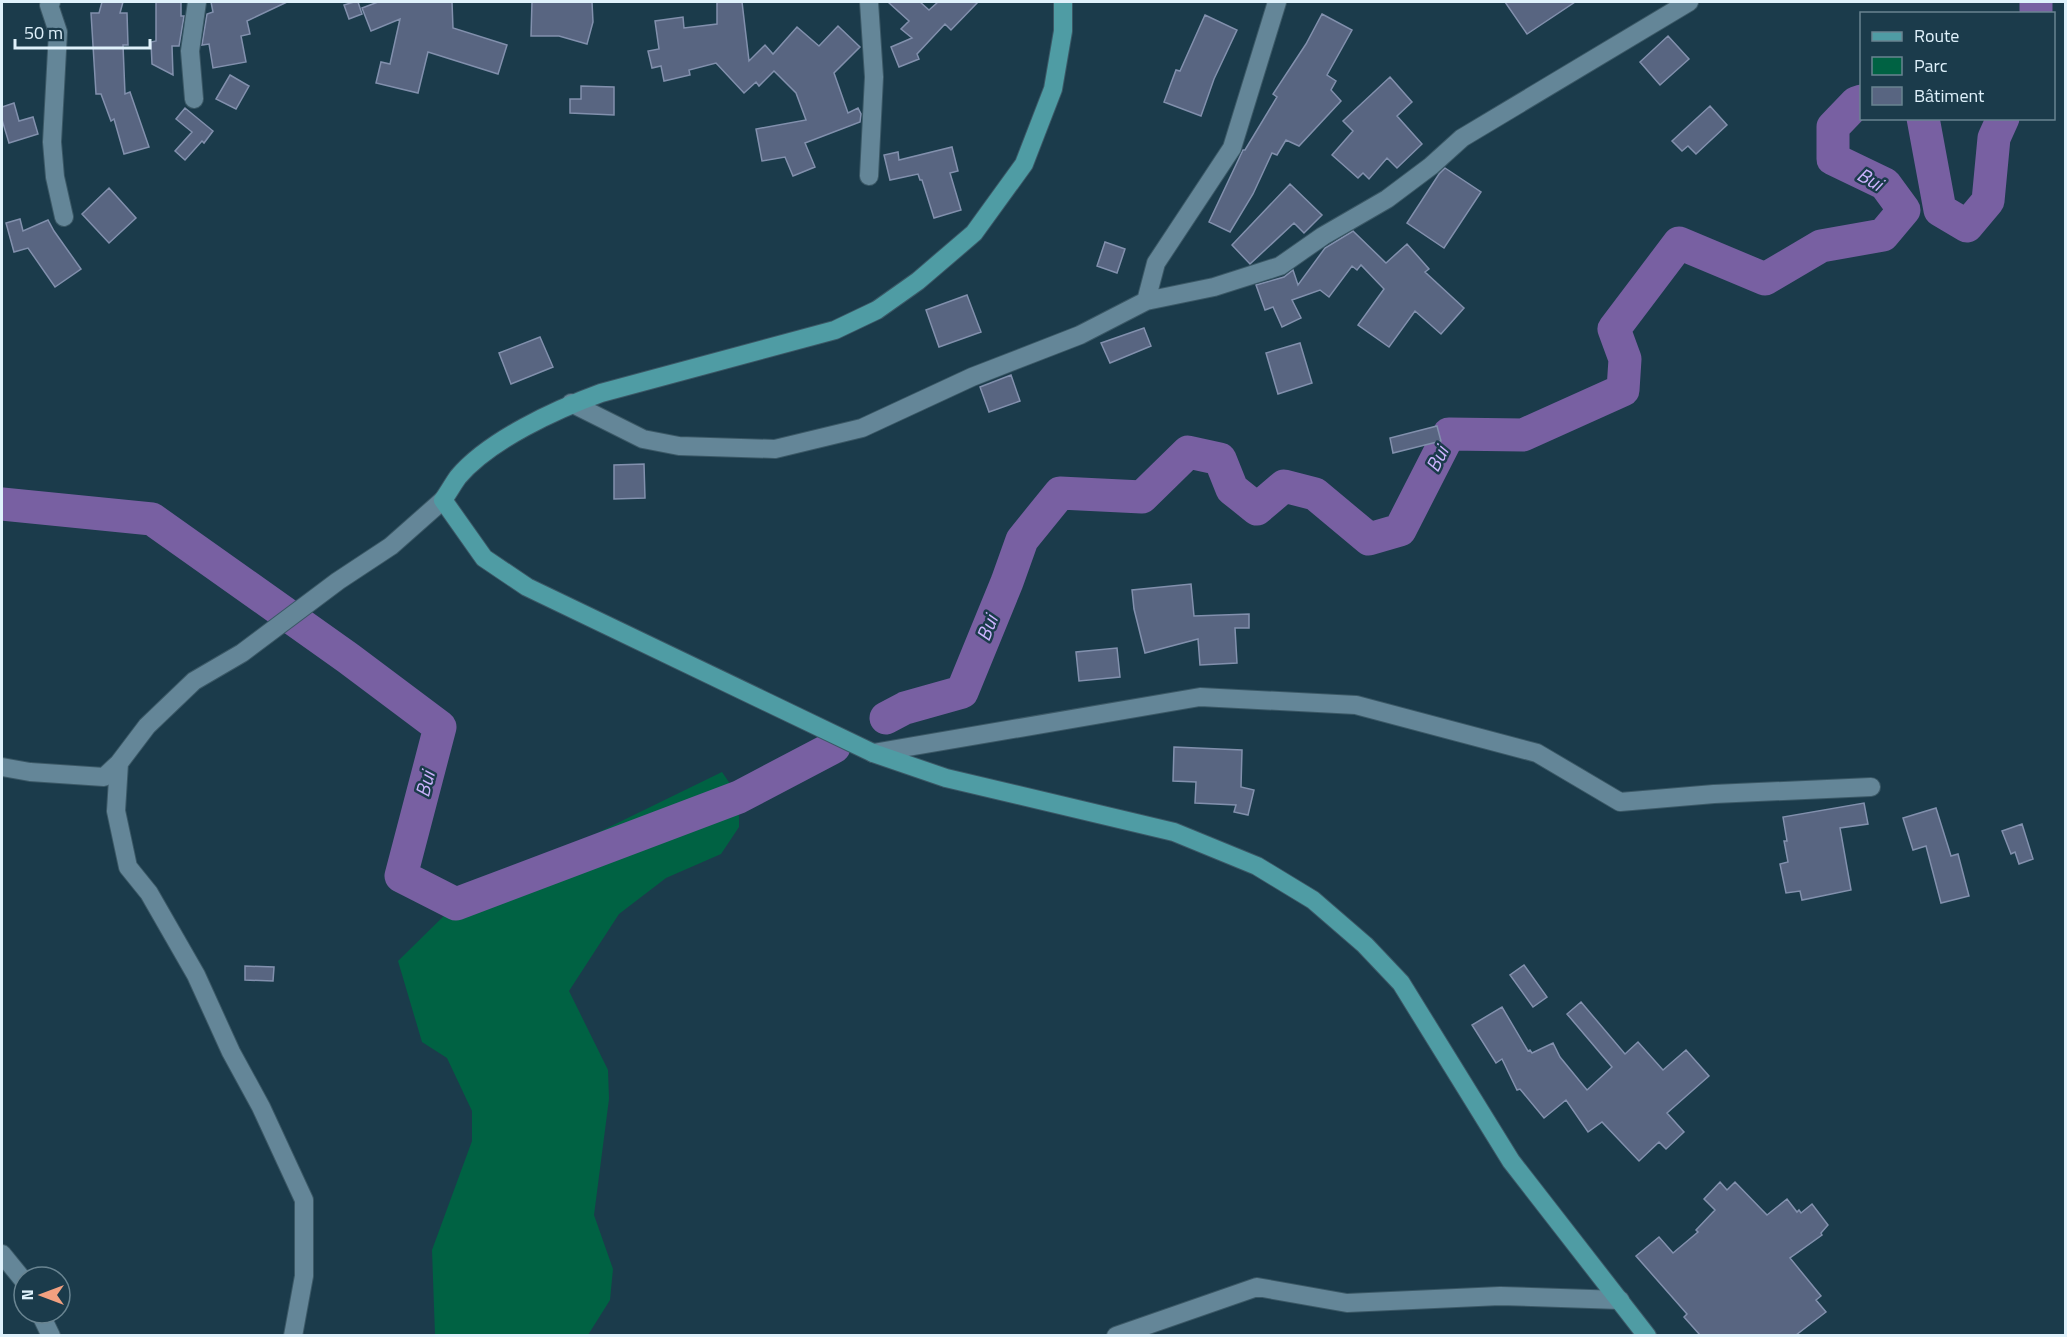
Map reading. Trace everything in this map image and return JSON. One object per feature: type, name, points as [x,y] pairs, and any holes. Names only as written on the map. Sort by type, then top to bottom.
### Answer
[{"type":"main road","points":[[1063,2],[1064,31],[1053,89],[1024,164],[974,233],[918,281],[877,310],[835,330],[601,393],[572,404],[485,452],[459,476],[444,500],[484,558],[527,587],[873,753],[946,778],[1174,832],[1257,866],[1313,900],[1365,945],[1401,983],[1511,1161],[1647,1335]]},
{"type":"street","points":[[51,2],[49,5],[58,32],[52,142],[57,187],[64,217]]},
{"type":"street","points":[[194,99],[190,51],[197,2]]},
{"type":"street","points":[[869,2],[874,77],[869,176]]},
{"type":"street","points":[[1146,301],[1156,263],[1232,148],[1277,2]]},
{"type":"street","points":[[572,404],[643,439],[679,446],[775,448],[862,428],[972,377],[1080,335],[1146,301],[1214,287],[1280,266],[1323,236],[1387,199],[1462,138],[1689,2]]},
{"type":"street","points":[[2,767],[30,772],[104,777],[119,763],[147,726],[194,681],[242,653],[338,580],[391,546],[444,500]]},
{"type":"street","points":[[873,753],[1200,697],[1356,705],[1537,753],[1620,802],[1714,794],[1871,786]]},
{"type":"street","points":[[119,763],[116,811],[128,867],[149,893],[196,975],[304,1200],[304,1276],[293,1335]]},
{"type":"street","points":[[2,1254],[12,1265]]},
{"type":"street","points":[[1116,1335],[1257,1287],[1347,1303],[1500,1296],[1620,1300]]},
{"type":"green space","points":[[722,772],[739,797],[739,827],[721,854],[666,878],[619,914],[569,991],[608,1070],[609,1099],[594,1215],[613,1269],[610,1300],[588,1335],[435,1335],[432,1250],[472,1141],[472,1111],[447,1058],[422,1042],[398,961],[456,904],[538,888],[599,832]]},
{"type":"building","points":[[102,2],[123,2],[120,13],[127,13],[128,45],[123,45],[125,94],[130,92],[149,147],[124,154],[114,119],[111,121],[101,94],[96,94],[91,13],[99,13]]},
{"type":"building","points":[[156,2],[181,2],[181,16],[184,16],[179,46],[172,46],[173,75],[152,64],[151,42],[156,41]]},
{"type":"building","points":[[211,2],[287,2],[247,21],[250,34],[241,36],[246,62],[213,68],[209,44],[202,45],[207,14],[213,12]]},
{"type":"building","points":[[358,2],[362,14],[349,19],[344,5]]},
{"type":"building","points":[[378,2],[452,2],[453,28],[507,45],[498,74],[428,52],[418,93],[376,83],[381,62],[390,64],[400,19],[371,31],[362,8]]},
{"type":"building","points":[[532,2],[592,2],[593,22],[587,44],[559,36],[531,36]]},
{"type":"building","points":[[717,2],[742,2],[749,61],[765,45],[773,54],[797,27],[819,46],[838,26],[860,47],[834,73],[848,113],[858,108],[861,114],[860,122],[805,143],[815,167],[793,176],[785,157],[762,161],[756,129],[806,120],[796,93],[774,71],[759,86],[756,82],[744,93],[716,63],[689,70],[690,75],[664,81],[661,66],[652,68],[648,51],[659,49],[655,21],[683,17],[684,28],[717,24]]},
{"type":"building","points":[[888,2],[920,2],[929,10],[938,2],[978,2],[951,30],[945,24],[917,54],[919,59],[899,67],[891,47],[912,38],[901,29],[909,21]]},
{"type":"building","points":[[1505,2],[1575,2],[1527,34]]},
{"type":"building","points":[[1322,14],[1352,30],[1327,75],[1336,81],[1331,90],[1341,101],[1299,146],[1286,140],[1277,155],[1272,153],[1253,194],[1230,232],[1209,222],[1243,150],[1277,97],[1273,94],[1306,44]]},
{"type":"building","points":[[1205,15],[1237,30],[1214,79],[1201,116],[1164,102],[1176,70],[1180,71]]},
{"type":"building","points":[[1668,36],[1689,59],[1660,85],[1640,62]]},
{"type":"building","points":[[230,75],[249,86],[236,109],[216,99]]},
{"type":"building","points":[[1390,77],[1412,102],[1397,116],[1422,144],[1397,168],[1387,158],[1369,179],[1363,173],[1358,178],[1332,155],[1353,131],[1343,121]]},
{"type":"building","points":[[581,86],[614,87],[614,115],[570,113],[570,99],[581,99]]},
{"type":"building","points":[[14,103],[19,121],[33,117],[38,134],[9,143],[2,120],[2,107]]},
{"type":"building","points":[[1710,106],[1727,125],[1696,154],[1688,146],[1682,151],[1672,141]]},
{"type":"building","points":[[185,108],[213,131],[204,143],[202,141],[185,160],[175,151],[192,132],[176,119]]},
{"type":"building","points":[[952,147],[958,171],[950,173],[961,210],[934,218],[918,174],[890,180],[884,155],[898,152],[899,160]]},
{"type":"building","points":[[1445,168],[1481,192],[1444,248],[1407,223]]},
{"type":"building","points":[[1290,184],[1322,215],[1304,233],[1294,223],[1250,264],[1232,245]]},
{"type":"building","points":[[109,188],[136,218],[109,243],[82,214]]},
{"type":"building","points":[[20,219],[23,231],[48,220],[81,269],[55,287],[28,248],[14,252],[6,223]]},
{"type":"building","points":[[1353,231],[1386,263],[1407,244],[1429,269],[1425,272],[1464,308],[1441,334],[1415,311],[1389,347],[1358,325],[1384,289],[1361,265],[1357,270],[1352,266],[1329,297],[1320,290],[1292,300],[1301,318],[1282,327],[1273,307],[1265,310],[1256,285],[1284,277],[1293,270],[1298,285],[1325,248]]},
{"type":"building","points":[[1105,242],[1125,249],[1117,273],[1097,266]]},
{"type":"building","points":[[967,295],[981,332],[939,347],[926,310]]},
{"type":"building","points":[[1144,328],[1151,346],[1110,363],[1101,343]]},
{"type":"building","points":[[540,337],[553,367],[511,384],[499,353]]},
{"type":"building","points":[[1300,343],[1312,383],[1278,394],[1266,353]]},
{"type":"building","points":[[1011,375],[1020,401],[989,412],[980,387]]},
{"type":"building","points":[[1437,426],[1441,441],[1393,453],[1390,438]]},
{"type":"building","points":[[644,464],[645,498],[614,499],[614,465]]},
{"type":"building","points":[[1191,584],[1194,616],[1249,614],[1249,628],[1235,628],[1237,663],[1200,665],[1198,639],[1145,653],[1134,609],[1132,590]]},
{"type":"building","points":[[1117,648],[1120,677],[1079,681],[1076,652]]},
{"type":"building","points":[[1174,747],[1242,750],[1241,787],[1254,790],[1248,815],[1234,812],[1236,805],[1195,803],[1196,782],[1173,781]]},
{"type":"building","points":[[1864,803],[1868,824],[1840,828],[1851,890],[1802,900],[1800,891],[1786,893],[1780,864],[1788,862],[1783,817]]},
{"type":"building","points":[[1936,808],[1951,856],[1958,854],[1969,896],[1941,903],[1926,846],[1913,850],[1903,818]]},
{"type":"building","points":[[2022,824],[2033,859],[2019,864],[2015,852],[2011,854],[2002,831]]},
{"type":"building","points":[[1524,965],[1547,997],[1533,1007],[1510,975]]},
{"type":"building","points":[[245,966],[274,967],[273,981],[245,980]]},
{"type":"building","points":[[1581,1002],[1625,1054],[1638,1042],[1663,1070],[1686,1050],[1709,1076],[1667,1113],[1684,1132],[1666,1149],[1659,1142],[1639,1161],[1602,1122],[1588,1132],[1566,1100],[1544,1118],[1520,1089],[1517,1090],[1502,1059],[1496,1063],[1472,1025],[1502,1007],[1528,1051],[1532,1053],[1553,1043],[1560,1057],[1587,1090],[1612,1067],[1567,1014]]},
{"type":"building","points":[[1720,1182],[1727,1190],[1735,1182],[1767,1215],[1787,1199],[1797,1212],[1799,1210],[1801,1213],[1812,1204],[1828,1225],[1821,1233],[1822,1235],[1790,1258],[1821,1296],[1816,1300],[1826,1312],[1796,1335],[1700,1335],[1684,1317],[1687,1314],[1636,1256],[1659,1237],[1673,1253],[1698,1232],[1696,1230],[1715,1210],[1704,1199]]},
{"type":"waterway","name":"Bui","points":[[2036,2],[2036,12]]},
{"type":"waterway","name":"Bui","points":[[886,718],[905,708],[962,692],[1022,540],[1060,493],[1142,497],[1188,452],[1220,459],[1232,489],[1257,509],[1284,486],[1315,494],[1369,539],[1400,530],[1449,434],[1523,435],[1623,390],[1625,359],[1614,329],[1679,243],[1765,279],[1821,246],[1883,235],[1904,210],[1885,184],[1833,159],[1833,127],[1860,102]]},
{"type":"waterway","name":"Bui","points":[[1923,120],[1940,210],[1967,226],[1988,201],[1994,138],[2002,120]]},
{"type":"waterway","name":"Bui","points":[[2,504],[152,519],[348,658],[440,727],[401,876],[456,904],[739,797],[834,747]]}]
